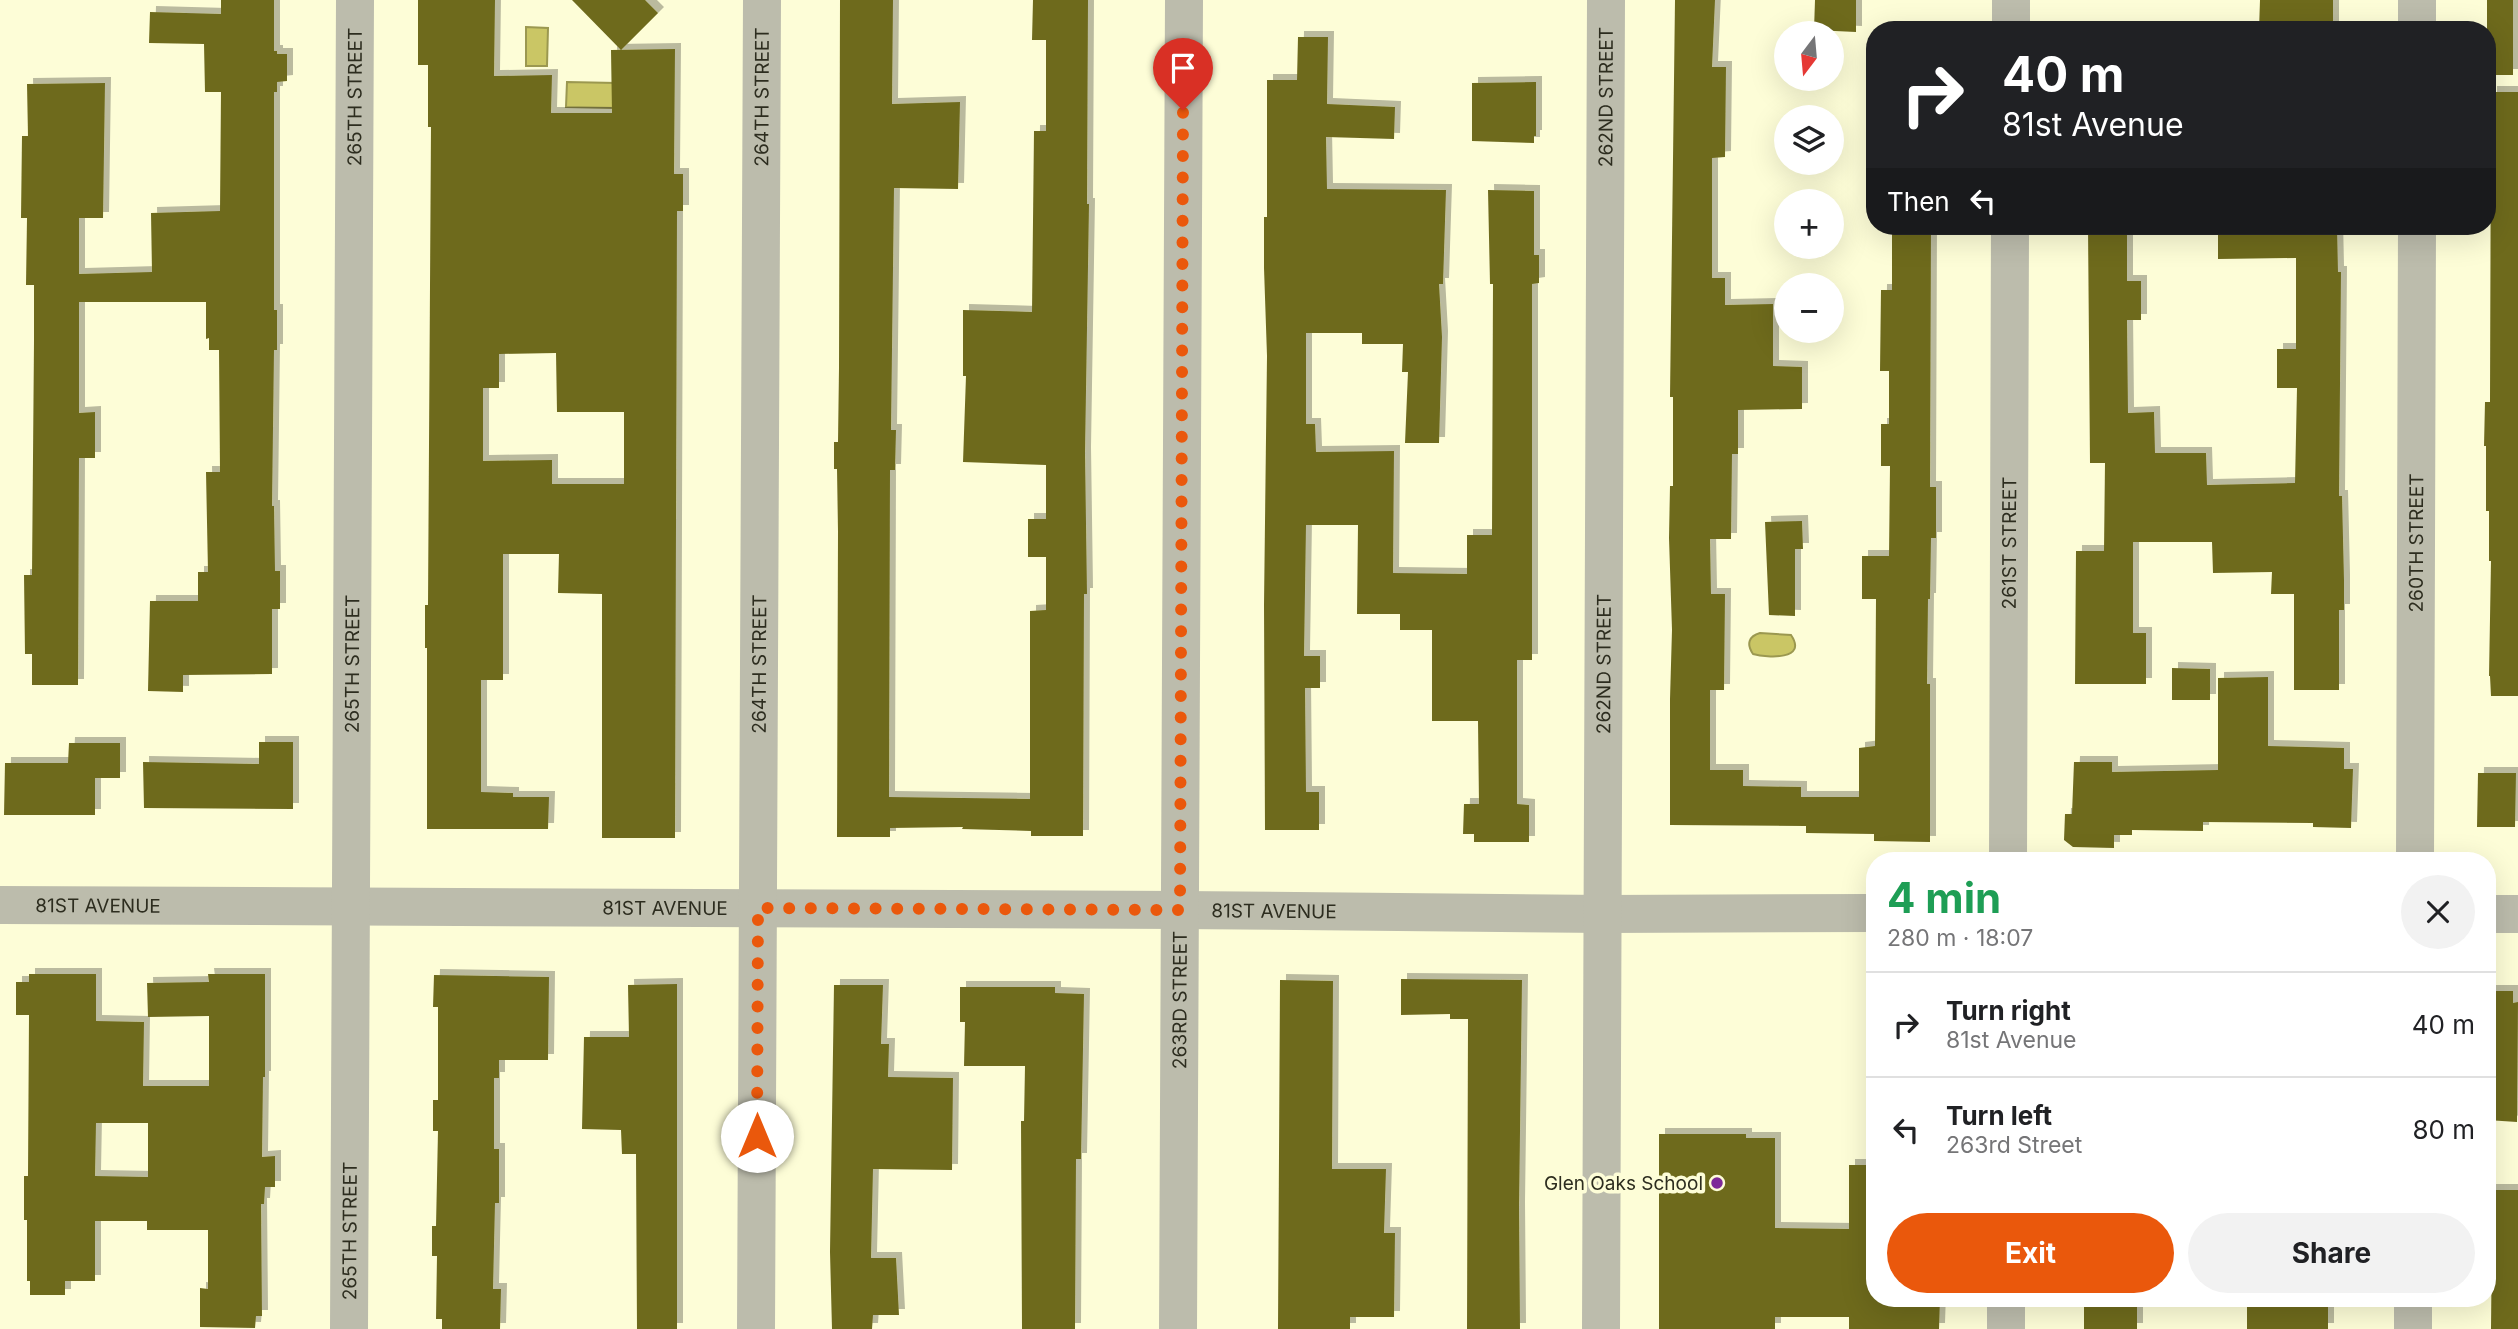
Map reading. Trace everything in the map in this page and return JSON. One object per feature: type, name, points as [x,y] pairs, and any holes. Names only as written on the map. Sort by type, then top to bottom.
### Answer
[{"type":"street","name":"265TH STREET","points":[[349,1329],[355,0]]},
{"type":"street","name":"264TH STREET","points":[[756,1329],[762,0]]},
{"type":"street","name":"263RD STREET","points":[[1178,1329],[1184,0]]},
{"type":"street","name":"262ND STREET","points":[[1601,1329],[1606,0]]},
{"type":"street","points":[[2011,0],[2011,21]]},
{"type":"street","points":[[2417,0],[2417,21]]},
{"type":"street","name":"261ST STREET","points":[[2008,852],[2010,235]]},
{"type":"street","name":"260TH STREET","points":[[2415,852],[2417,235]]},
{"type":"street","name":"81ST AVENUE","points":[[0,905],[1866,913]]},
{"type":"street","points":[[2496,914],[2518,914]]},
{"type":"street","points":[[2006,1307],[2006,1329]]},
{"type":"street","points":[[2413,1307],[2413,1329]]},
{"type":"shaded area","points":[[526,27],[548,28],[547,66],[526,66]]},
{"type":"shaded area","points":[[567,82],[616,83],[616,108],[566,107]]},
{"type":"shaded area","points":[[1760,633],[1791,635],[1795,643],[1794,649],[1790,653],[1776,656],[1753,654],[1750,641]]},
{"type":"building","points":[[221,0],[274,0],[274,51],[277,51],[277,54],[287,54],[287,81],[277,82],[277,92],[274,92],[274,310],[277,310],[277,350],[274,350],[272,506],[275,571],[280,571],[280,609],[272,609],[272,674],[183,675],[183,692],[148,691],[150,601],[198,601],[198,572],[208,572],[206,472],[220,472],[219,350],[209,350],[209,338],[206,339],[206,302],[79,302],[79,413],[95,412],[95,458],[79,458],[78,685],[32,685],[32,654],[25,654],[24,575],[32,575],[34,285],[26,285],[27,218],[21,218],[22,136],[28,136],[27,84],[105,83],[103,218],[79,218],[79,274],[152,272],[151,213],[220,211],[221,92],[205,92],[204,44],[149,43],[150,12],[221,14]]},
{"type":"building","points":[[418,0],[495,0],[494,76],[552,75],[551,113],[612,113],[611,50],[675,49],[674,174],[683,174],[683,211],[677,211],[675,838],[602,838],[602,594],[558,593],[559,554],[503,554],[503,680],[481,680],[481,792],[513,793],[513,797],[549,797],[548,829],[427,829],[425,605],[428,605],[431,127],[428,127],[428,65],[418,65]],"holes":[[[556,353],[557,412],[624,412],[624,484],[552,484],[552,460],[483,461],[483,388],[499,388],[499,354]]]},
{"type":"building","points":[[572,0],[645,0],[658,13],[621,50]]},
{"type":"building","points":[[840,0],[893,0],[892,104],[960,102],[958,189],[894,188],[891,430],[896,430],[895,470],[890,470],[889,797],[1030,799],[1030,611],[1046,610],[1046,557],[1028,557],[1028,519],[1046,519],[1046,465],[963,462],[966,376],[963,376],[963,310],[1032,312],[1034,131],[1046,131],[1046,40],[1032,40],[1033,0],[1088,0],[1089,204],[1085,453],[1087,594],[1084,594],[1083,836],[1031,836],[1031,831],[962,829],[963,827],[890,828],[890,837],[837,837],[838,531],[834,442],[838,442]]},
{"type":"building","points":[[1675,0],[1715,0],[1712,67],[1726,67],[1725,157],[1712,158],[1712,278],[1725,278],[1725,305],[1773,304],[1773,366],[1802,367],[1802,409],[1738,410],[1738,454],[1732,454],[1731,539],[1710,539],[1711,594],[1725,594],[1724,690],[1710,690],[1710,770],[1743,770],[1743,786],[1801,787],[1801,797],[1859,797],[1859,748],[1875,746],[1876,599],[1862,599],[1862,556],[1889,556],[1890,466],[1881,466],[1881,424],[1889,424],[1889,371],[1880,371],[1881,290],[1892,290],[1892,235],[1931,235],[1930,487],[1936,487],[1936,538],[1931,538],[1928,599],[1930,842],[1874,841],[1874,834],[1806,833],[1806,826],[1670,825],[1672,630],[1669,538],[1670,486],[1673,486],[1673,397],[1670,397]]},
{"type":"building","points":[[1815,0],[1856,0],[1856,32],[1844,31],[1844,21],[1814,21]]},
{"type":"building","points":[[2260,0],[2333,0],[2333,21],[2259,21]]},
{"type":"building","points":[[2487,0],[2513,0],[2513,75],[2496,75],[2496,21],[2487,21]]},
{"type":"building","points":[[1298,37],[1328,37],[1327,104],[1395,107],[1394,139],[1326,137],[1327,189],[1446,190],[1443,284],[1439,284],[1442,337],[1439,443],[1405,443],[1408,372],[1402,372],[1403,344],[1362,344],[1362,333],[1306,333],[1306,424],[1315,424],[1316,452],[1394,451],[1393,573],[1467,574],[1467,535],[1492,535],[1493,284],[1490,284],[1488,190],[1534,191],[1534,255],[1539,255],[1539,283],[1532,284],[1532,660],[1517,660],[1517,804],[1529,805],[1529,842],[1474,842],[1474,834],[1463,834],[1464,804],[1479,804],[1478,721],[1432,721],[1432,630],[1400,630],[1400,614],[1357,614],[1358,525],[1306,525],[1304,656],[1320,656],[1320,688],[1305,688],[1306,792],[1319,792],[1319,830],[1265,830],[1267,356],[1264,217],[1267,217],[1267,80],[1297,80]]},
{"type":"building","points":[[1536,82],[1534,143],[1472,141],[1472,83]]},
{"type":"building","points":[[2496,92],[2518,92],[2518,696],[2491,696],[2489,676],[2491,561],[2484,446],[2485,402],[2490,402],[2491,235],[2496,235]]},
{"type":"building","points":[[2088,235],[2127,235],[2127,281],[2141,281],[2141,320],[2127,320],[2128,413],[2154,412],[2155,453],[2206,453],[2207,485],[2295,483],[2297,388],[2277,388],[2277,349],[2296,349],[2296,258],[2218,259],[2218,235],[2337,235],[2338,272],[2341,272],[2339,496],[2342,496],[2344,580],[2344,610],[2339,610],[2339,690],[2294,690],[2294,594],[2271,594],[2272,572],[2213,573],[2212,542],[2133,542],[2133,633],[2146,633],[2146,684],[2075,684],[2076,551],[2104,551],[2105,463],[2090,463]]},
{"type":"building","points":[[1802,521],[1803,549],[1795,549],[1795,616],[1769,615],[1765,522]]},
{"type":"building","points":[[2172,668],[2210,669],[2210,700],[2172,700]]},
{"type":"building","points":[[2268,677],[2268,746],[2344,748],[2344,769],[2353,769],[2351,828],[2313,827],[2313,823],[2203,822],[2203,831],[2132,830],[2132,835],[2114,835],[2114,848],[2073,847],[2064,840],[2065,814],[2072,814],[2074,762],[2112,762],[2112,772],[2218,770],[2218,678]]},
{"type":"building","points":[[259,742],[293,742],[293,809],[144,808],[143,762],[259,764]]},
{"type":"building","points":[[69,743],[120,743],[120,778],[95,778],[95,815],[4,815],[5,763],[68,763]]},
{"type":"building","points":[[2478,773],[2516,773],[2515,827],[2477,827]]},
{"type":"building","points":[[29,974],[96,974],[96,1021],[144,1022],[143,1086],[209,1086],[209,1016],[148,1017],[147,983],[209,982],[208,974],[265,974],[262,1157],[275,1156],[275,1187],[265,1187],[264,1204],[261,1204],[262,1316],[256,1316],[255,1328],[200,1327],[200,1288],[208,1289],[208,1230],[147,1230],[147,1221],[95,1221],[95,1281],[65,1281],[65,1295],[30,1295],[30,1281],[27,1281],[27,1220],[24,1220],[24,1176],[28,1176],[29,1015],[16,1015],[16,982],[29,982]],"holes":[[[96,1123],[148,1123],[148,1177],[95,1176]]]},
{"type":"building","points":[[434,975],[549,977],[548,1060],[499,1060],[499,1078],[494,1078],[494,1149],[499,1149],[499,1203],[495,1203],[493,1289],[501,1289],[500,1329],[442,1329],[442,1319],[436,1319],[437,1256],[432,1256],[432,1226],[436,1226],[438,1131],[433,1131],[433,1100],[438,1100],[438,1007],[433,1007]]},
{"type":"building","points":[[1401,979],[1522,980],[1520,1329],[1467,1329],[1468,1019],[1450,1019],[1450,1014],[1401,1015]]},
{"type":"building","points":[[1280,980],[1333,981],[1332,1169],[1386,1169],[1384,1233],[1395,1233],[1394,1317],[1350,1317],[1350,1329],[1278,1329]]},
{"type":"building","points":[[677,984],[677,1329],[637,1329],[636,1154],[622,1154],[621,1130],[582,1129],[584,1037],[629,1037],[628,985]]},
{"type":"building","points":[[834,985],[883,985],[881,1044],[889,1044],[888,1077],[953,1078],[952,1170],[873,1169],[871,1258],[896,1258],[899,1315],[873,1315],[872,1329],[832,1329],[830,1252]]},
{"type":"building","points":[[960,987],[1055,987],[1055,993],[1084,994],[1081,1159],[1076,1159],[1075,1329],[1022,1329],[1021,1121],[1024,1121],[1025,1066],[964,1066],[965,1022],[960,1022]]},
{"type":"building","points":[[2496,991],[2513,991],[2513,1003],[2518,1002],[2517,1122],[2496,1121]]},
{"type":"building","name":"Glen Oaks School","points":[[1659,1134],[1746,1134],[1746,1138],[1775,1138],[1775,1228],[1849,1229],[1849,1165],[1866,1165],[1866,1307],[1940,1307],[1939,1329],[1849,1329],[1849,1317],[1775,1317],[1775,1329],[1659,1329]]},
{"type":"building","points":[[2496,1190],[2518,1190],[2518,1329],[2491,1329],[2491,1307],[2496,1307]]},
{"type":"building","points":[[2084,1307],[2137,1307],[2137,1329],[2084,1329]]},
{"type":"building","points":[[2247,1307],[2328,1307],[2328,1329],[2247,1329]]},
{"type":"place","name":"Glen Oaks School","points":[[1717,1183]]},
{"type":"route","points":[[757,1136],[758,908],[1180,910],[1183,110]]}]
